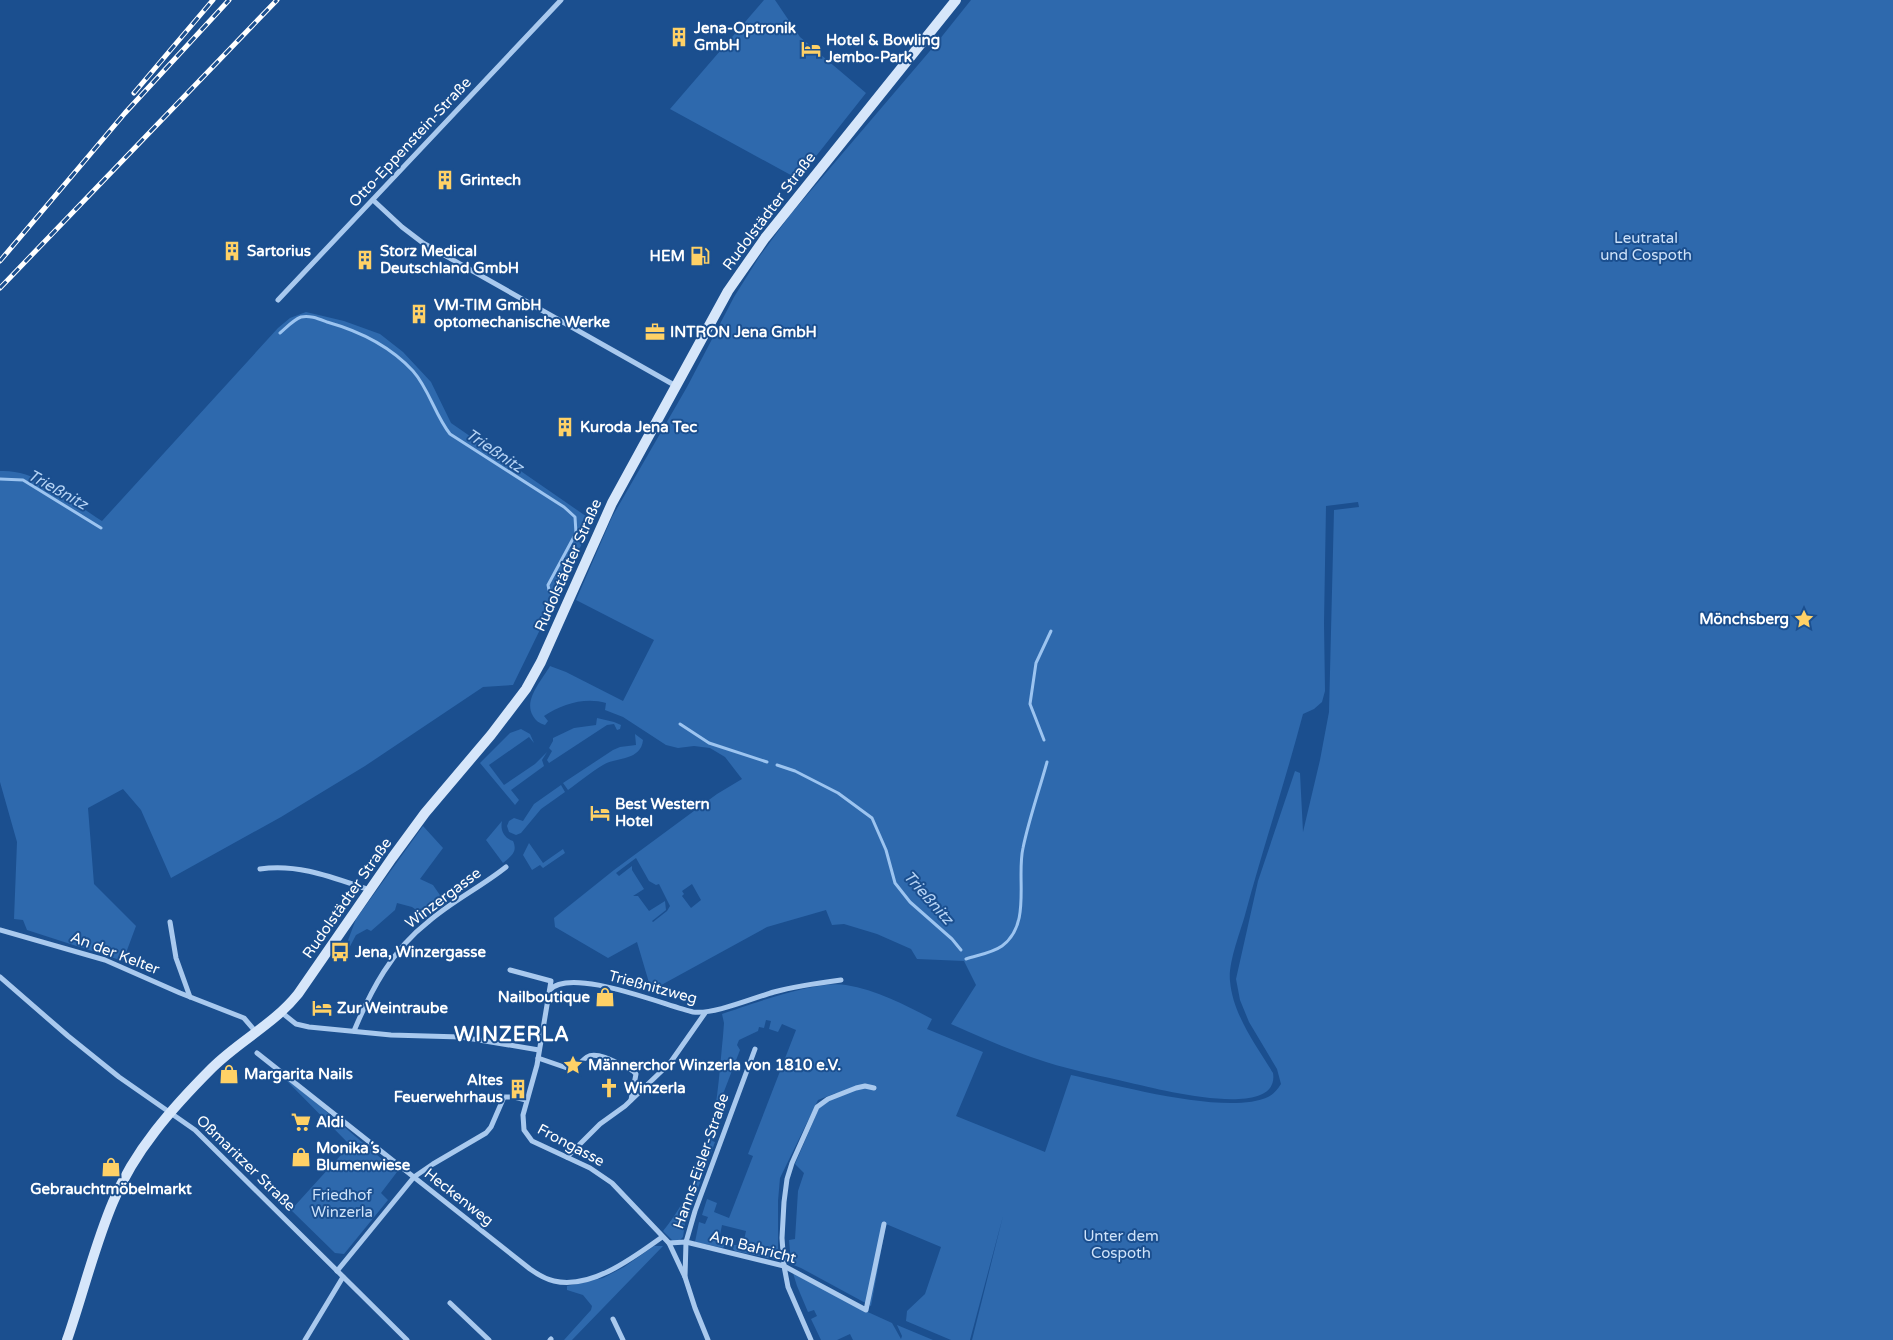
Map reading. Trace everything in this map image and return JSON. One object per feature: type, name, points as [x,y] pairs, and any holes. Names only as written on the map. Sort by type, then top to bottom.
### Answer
[{"type":"street","name":"Otto-Eppenstein-Straße","points":[[278,300],[561,0]]},
{"type":"street","name":"Rudolstädter Straße","points":[[67,1340],[112,1203],[136,1157],[171,1113],[212,1068],[282,1012],[303,988],[425,813],[512,709],[541,662],[612,503],[728,291],[765,238],[956,0]]},
{"type":"street","points":[[373,200],[402,227],[424,243],[676,386]]},
{"type":"street","points":[[260,869],[276,867],[298,869],[370,890]]},
{"type":"street","name":"Winzergasse","points":[[354,1031],[375,986],[404,945],[431,919],[506,867]]},
{"type":"street","name":"An der Kelter","points":[[170,922],[176,958],[190,997]]},
{"type":"street","name":"An der Kelter","points":[[0,930],[105,960],[244,1018],[256,1032]]},
{"type":"street","points":[[510,970],[551,981],[538,1058],[570,1069],[575,1068],[588,1056],[597,1055],[633,1070],[636,1074],[630,1101]]},
{"type":"street","name":"Oßmaritzer Straße","points":[[0,977],[119,1077],[195,1130],[407,1340]]},
{"type":"street","name":"Trießnitzweg","points":[[549,992],[554,986],[562,983],[596,986],[622,990],[684,1010],[704,1013],[795,987],[841,980]]},
{"type":"street","points":[[282,1012],[296,1024],[321,1029],[391,1035],[461,1037],[540,1050]]},
{"type":"street","points":[[568,1157],[604,1120],[630,1101],[673,1059],[704,1013]]},
{"type":"street","name":"Hanns-Eisler-Straße","points":[[708,1340],[694,1308],[685,1277],[686,1242],[695,1211],[755,1049]]},
{"type":"street","name":"Heckenweg","points":[[257,1053],[530,1269],[554,1281],[566,1283],[585,1280],[601,1274],[662,1237]]},
{"type":"street","name":"Frongasse","points":[[538,1058],[526,1100],[522,1125],[527,1136],[532,1141],[590,1168],[612,1183],[669,1243]]},
{"type":"street","points":[[811,1340],[788,1287],[784,1266],[783,1211],[787,1179],[792,1163],[817,1107],[828,1099],[856,1088],[865,1086],[874,1088]]},
{"type":"street","points":[[337,1271],[414,1177],[486,1133],[491,1127],[504,1097],[514,1096],[526,1100]]},
{"type":"street","name":"Am Bahricht","points":[[686,1242],[784,1266],[866,1310],[884,1224]]},
{"type":"street","points":[[685,1277],[669,1243],[686,1242]]},
{"type":"street","points":[[305,1340],[343,1277]]},
{"type":"street","points":[[450,1303],[489,1340]]},
{"type":"street","points":[[613,1319],[623,1340]]},
{"type":"green space","name":"Hotel & Bowling Jembo-Park","points":[[764,0],[775,0],[800,37],[866,93],[798,179],[670,109]]},
{"type":"green space","points":[[971,0],[1893,0],[1893,1340],[972,1340],[1003,1216],[970,1340],[951,1340],[906,1321],[907,1311],[925,1294],[941,1247],[886,1224],[871,1306],[791,1264],[789,1240],[795,1239],[798,1191],[804,1173],[795,1164],[819,1108],[836,1093],[818,1100],[780,1178],[778,1260],[735,1251],[733,1249],[734,1245],[743,1245],[746,1231],[722,1225],[719,1240],[726,1243],[723,1248],[695,1242],[699,1222],[705,1224],[708,1217],[702,1215],[707,1199],[717,1203],[714,1212],[729,1218],[753,1156],[748,1154],[796,1030],[782,1024],[778,1032],[769,1029],[771,1021],[766,1020],[764,1028],[759,1027],[758,1031],[739,1040],[737,1045],[740,1050],[723,1094],[728,1096],[712,1141],[715,1142],[685,1223],[683,1237],[680,1240],[673,1241],[663,1231],[686,1196],[709,1140],[719,1082],[724,1023],[722,1014],[802,989],[834,984],[869,990],[912,1008],[932,1019],[927,1029],[983,1052],[956,1116],[1045,1152],[1071,1075],[1171,1097],[1226,1103],[1250,1102],[1268,1097],[1281,1084],[1277,1069],[1249,1022],[1240,1000],[1236,979],[1258,881],[1295,771],[1300,773],[1303,832],[1329,712],[1334,510],[1359,507],[1358,502],[1326,506],[1325,691],[1322,702],[1314,709],[1303,714],[1231,966],[1230,981],[1232,994],[1240,1018],[1273,1073],[1270,1088],[1257,1096],[1238,1099],[1188,1095],[1078,1071],[1022,1054],[951,1024],[976,985],[964,961],[917,959],[911,949],[877,934],[844,924],[832,925],[826,910],[767,927],[654,989],[650,986],[637,942],[608,958],[555,927],[554,918],[614,870],[717,794],[742,779],[725,757],[710,748],[694,746],[678,748],[666,745],[623,717],[605,710],[606,703],[582,701],[566,705],[544,716],[548,721],[545,725],[537,721],[533,716],[530,703],[538,684],[550,666],[566,672],[623,701],[654,640],[576,600],[612,517],[687,387],[734,297],[759,257],[790,215]],"holes":[[[636,858],[649,881],[656,885],[659,884],[670,906],[667,911],[653,922],[666,910],[665,901],[649,911],[638,896],[633,896],[644,889],[632,870],[632,866],[619,876],[616,873]],[[692,884],[701,900],[691,908],[682,896],[684,894],[682,891]]]},
{"type":"green space","points":[[306,312],[344,321],[380,334],[403,352],[431,382],[451,423],[593,521],[513,685],[483,687],[365,766],[281,817],[171,878],[141,810],[123,789],[88,808],[94,884],[136,926],[123,961],[27,930],[23,920],[14,919],[17,842],[0,782],[0,471],[28,475],[41,481],[102,521],[278,328],[290,318]]},
{"type":"green space","points":[[597,718],[621,725],[620,729],[617,730],[614,724],[607,725],[549,763],[547,760],[552,751],[549,748],[553,738],[574,728],[596,725]]},
{"type":"green space","points":[[521,729],[530,734],[534,743],[529,737],[489,765],[504,785],[535,764],[547,752],[542,760],[544,766],[511,790],[519,800],[515,805],[480,763],[510,733]]},
{"type":"green space","points":[[635,734],[643,740],[638,752],[608,762],[568,790],[563,783],[613,750],[636,745]]},
{"type":"green space","points":[[561,785],[565,792],[541,809],[521,833],[516,835],[509,832],[507,826],[509,821],[514,818],[523,821],[534,804]]},
{"type":"green space","points":[[502,821],[503,833],[513,841],[515,848],[513,854],[503,863],[486,840]]},
{"type":"green space","points":[[423,826],[443,848],[420,879],[433,885],[444,901],[425,916],[412,907],[397,903],[395,910],[371,931],[367,929],[356,935],[347,952],[344,951],[356,919]]},
{"type":"green space","points":[[529,843],[543,863],[563,849],[565,853],[543,868],[540,865],[532,870],[523,855]]},
{"type":"green space","name":"Friedhof Winzerla","points":[[287,1078],[397,1172],[381,1193],[388,1200],[344,1254],[335,1253],[291,1210],[350,1145],[286,1080]]},
{"type":"green space","points":[[654,1246],[663,1246],[572,1340],[564,1340],[591,1310],[592,1306],[583,1295],[567,1290],[567,1286],[603,1278],[624,1267]]},
{"type":"green space","points":[[793,1273],[892,1323],[901,1339],[902,1336],[897,1325],[933,1340],[853,1340],[850,1334],[837,1340],[821,1340],[811,1319],[817,1316],[814,1310],[808,1312]]},
{"type":"waterway","name":"Trießnitz","points":[[280,333],[298,318],[311,317],[351,330],[384,347],[404,362],[419,378],[450,434],[564,507],[575,517],[576,533],[548,585],[549,590]]},
{"type":"waterway","name":"Trießnitz","points":[[0,479],[23,480],[101,528]]},
{"type":"waterway","name":"Trießnitz","points":[[1044,740],[1030,704],[1036,663],[1051,631]]},
{"type":"waterway","name":"Trießnitz","points":[[680,724],[709,743],[767,762]]},
{"type":"waterway","name":"Trießnitz","points":[[966,959],[1002,946],[1011,937],[1017,926],[1020,913],[1023,848],[1047,762]]},
{"type":"waterway","name":"Trießnitz","points":[[777,765],[795,771],[838,793],[872,818],[886,850],[895,883],[910,902],[952,939],[961,950]]},
{"type":"railway","points":[[134,93],[213,0]]},
{"type":"railway","points":[[0,261],[125,113],[229,0]]},
{"type":"railway","points":[[0,288],[277,0]]},
{"type":"place","name":"Jena-Optronik GmbH","points":[[679,37]]},
{"type":"place","name":"Hotel & Bowling Jembo-Park","points":[[811,49]]},
{"type":"place","name":"Grintech","points":[[445,180]]},
{"type":"place","name":"Sartorius","points":[[232,251]]},
{"type":"place","name":"HEM","points":[[700,256]]},
{"type":"place","name":"Storz Medical Deutschland GmbH","points":[[365,260]]},
{"type":"place","name":"VM-TIM GmbH optomechanische Werke","points":[[419,314]]},
{"type":"place","name":"INTRON Jena GmbH","points":[[655,332]]},
{"type":"place","name":"Kuroda Jena Tec","points":[[565,427]]},
{"type":"place","name":"Mönchsberg","points":[[1804,619]]},
{"type":"place","name":"Best Western Hotel","points":[[600,813]]},
{"type":"place","name":"Jena, Winzergasse","points":[[340,952]]},
{"type":"place","name":"Nailboutique","points":[[605,997]]},
{"type":"place","name":"Zur Weintraube","points":[[322,1008]]},
{"type":"place","name":"Männerchor Winzerla von 1810 e.V.","points":[[573,1065]]},
{"type":"place","name":"Margarita Nails","points":[[229,1074]]},
{"type":"place","name":"Winzerla","points":[[609,1088]]},
{"type":"place","name":"Altes Feuerwehrhaus","points":[[518,1089]]},
{"type":"place","name":"Aldi","points":[[301,1122]]},
{"type":"place","name":"Monika´s Blumenwiese","points":[[301,1157]]},
{"type":"place","name":"Gebrauchtmöbelmarkt","points":[[111,1167]]},
{"type":"district","name":"WINZERLA","points":[[512,1034]]},
{"type":"park label","name":"Leutratal und Cospoth","points":[[1646,246]]},
{"type":"park label","name":"Unter dem Cospoth","points":[[1121,1244]]}]
